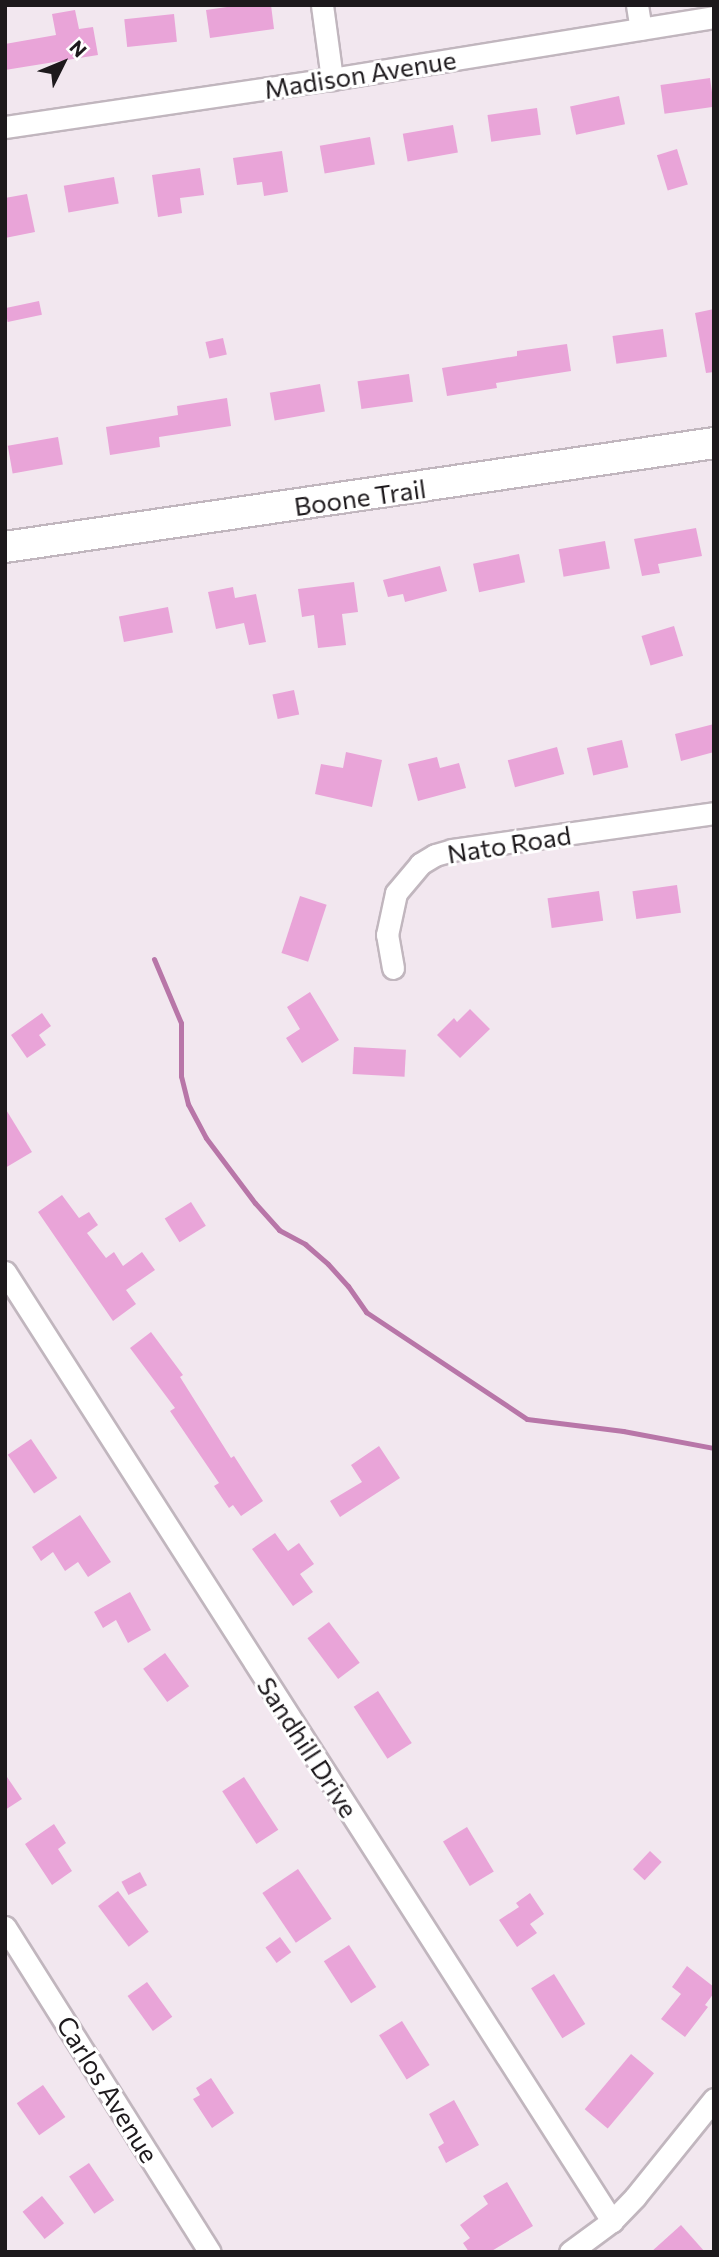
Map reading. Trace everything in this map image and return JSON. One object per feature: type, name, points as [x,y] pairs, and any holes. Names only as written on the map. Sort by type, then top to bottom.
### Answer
[{"type":"street","points":[[322,5],[332,79]]},
{"type":"street","points":[[637,5],[641,29]]},
{"type":"street","name":"Madison Avenue","points":[[5,127],[332,79],[714,17]]},
{"type":"street","name":"Boone Trail","points":[[5,547],[714,443]]},
{"type":"street","name":"Nato Road","points":[[393,968],[387,935],[389,914],[396,893],[420,864],[435,855],[452,850],[714,813]]},
{"type":"street","name":"Sandhill Drive","points":[[5,1272],[612,2221]]},
{"type":"street","name":"Carlos Avenue","points":[[5,1927],[210,2252]]},
{"type":"street","points":[[570,2252],[612,2221],[714,2099]]},
{"type":"building","points":[[241,5],[271,5],[274,29],[210,38],[206,10]]},
{"type":"building","points":[[75,10],[79,29],[93,27],[98,55],[5,70],[5,44],[56,35],[52,14]]},
{"type":"building","points":[[174,14],[177,42],[127,47],[124,19]]},
{"type":"building","points":[[710,78],[714,107],[665,114],[660,85]]},
{"type":"building","points":[[619,96],[625,124],[576,135],[570,106]]},
{"type":"building","points":[[537,108],[541,135],[491,142],[487,115]]},
{"type":"building","points":[[453,125],[458,153],[408,161],[403,134]]},
{"type":"building","points":[[370,137],[375,165],[325,173],[320,146]]},
{"type":"building","points":[[677,149],[688,184],[668,191],[657,155]]},
{"type":"building","points":[[282,151],[288,192],[264,196],[262,182],[237,185],[233,158]]},
{"type":"building","points":[[200,168],[204,195],[180,198],[182,213],[158,217],[152,175]]},
{"type":"building","points":[[114,177],[119,204],[68,212],[64,186]]},
{"type":"building","points":[[27,194],[35,232],[5,238],[5,198]]},
{"type":"building","points":[[39,301],[42,315],[8,322],[5,308]]},
{"type":"building","points":[[714,309],[714,372],[706,373],[695,313]]},
{"type":"building","points":[[663,329],[667,357],[616,364],[612,336]]},
{"type":"building","points":[[223,338],[227,355],[209,359],[205,342]]},
{"type":"building","points":[[567,344],[571,371],[496,383],[497,388],[447,396],[442,368],[517,356],[517,351]]},
{"type":"building","points":[[409,374],[413,402],[361,409],[358,381]]},
{"type":"building","points":[[320,384],[325,412],[275,420],[270,393]]},
{"type":"building","points":[[227,398],[231,426],[159,437],[160,447],[110,455],[106,427],[178,415],[177,406]]},
{"type":"building","points":[[58,437],[63,465],[13,473],[8,446]]},
{"type":"building","points":[[696,528],[702,556],[658,564],[660,573],[642,576],[634,539]]},
{"type":"building","points":[[605,541],[610,569],[564,577],[559,549]]},
{"type":"building","points":[[519,554],[525,582],[479,592],[473,564]]},
{"type":"building","points":[[440,566],[447,591],[405,602],[403,594],[388,597],[383,580]]},
{"type":"building","points":[[354,582],[358,612],[342,614],[346,645],[318,648],[314,615],[302,617],[298,589]]},
{"type":"building","points":[[233,587],[235,598],[256,594],[266,642],[249,645],[244,623],[216,629],[208,592]]},
{"type":"building","points":[[168,607],[173,633],[124,642],[119,617]]},
{"type":"building","points":[[674,626],[683,656],[651,666],[641,636]]},
{"type":"building","points":[[294,690],[299,714],[278,719],[272,695]]},
{"type":"building","points":[[714,724],[714,752],[681,761],[675,734]]},
{"type":"building","points":[[622,740],[628,767],[593,775],[587,748]]},
{"type":"building","points":[[557,747],[564,774],[515,787],[508,760]]},
{"type":"building","points":[[346,752],[382,760],[372,807],[315,794],[321,764],[343,768]]},
{"type":"building","points":[[437,757],[440,768],[459,763],[466,788],[418,801],[408,764]]},
{"type":"building","points":[[677,885],[681,913],[636,919],[632,891]]},
{"type":"building","points":[[599,891],[603,921],[552,928],[548,898]]},
{"type":"building","points":[[300,896],[327,905],[308,962],[281,953]]},
{"type":"building","points":[[310,992],[339,1040],[302,1063],[286,1038],[300,1029],[287,1007]]},
{"type":"building","points":[[470,1009],[490,1029],[460,1058],[437,1035],[454,1018],[457,1022]]},
{"type":"building","points":[[42,1013],[51,1026],[39,1035],[46,1045],[27,1058],[11,1035]]},
{"type":"building","points":[[354,1047],[406,1050],[405,1077],[353,1074]]},
{"type":"building","points":[[5,1108],[32,1152],[5,1168]]},
{"type":"building","points":[[62,1195],[79,1218],[89,1212],[98,1225],[87,1233],[106,1258],[114,1252],[123,1266],[142,1252],[155,1270],[126,1290],[136,1304],[113,1321],[38,1212]]},
{"type":"building","points":[[191,1202],[206,1226],[180,1242],[165,1218]]},
{"type":"building","points":[[151,1332],[183,1375],[180,1377],[231,1458],[234,1456],[263,1501],[241,1516],[233,1505],[229,1508],[214,1486],[219,1483],[170,1411],[175,1408],[130,1348]]},
{"type":"building","points":[[31,1439],[57,1478],[34,1494],[8,1455]]},
{"type":"building","points":[[379,1446],[400,1478],[340,1517],[330,1501],[362,1482],[351,1465]]},
{"type":"building","points":[[80,1515],[111,1562],[88,1577],[78,1562],[65,1571],[53,1552],[41,1561],[32,1547]]},
{"type":"building","points":[[275,1533],[288,1551],[299,1543],[314,1564],[300,1574],[313,1592],[293,1606],[252,1549]]},
{"type":"building","points":[[130,1592],[151,1630],[128,1643],[116,1620],[103,1628],[94,1612]]},
{"type":"building","points":[[329,1622],[360,1663],[338,1679],[307,1638]]},
{"type":"building","points":[[165,1653],[189,1686],[167,1702],[143,1669]]},
{"type":"building","points":[[378,1691],[412,1743],[387,1759],[354,1707]]},
{"type":"building","points":[[5,1774],[22,1799],[5,1810]]},
{"type":"building","points":[[244,1777],[278,1830],[257,1844],[222,1791]]},
{"type":"building","points":[[54,1824],[66,1843],[58,1849],[72,1871],[52,1885],[25,1844]]},
{"type":"building","points":[[467,1827],[494,1872],[470,1886],[443,1841]]},
{"type":"building","points":[[650,1851],[662,1862],[645,1880],[633,1869]]},
{"type":"building","points":[[298,1869],[332,1919],[296,1943],[262,1893]]},
{"type":"building","points":[[140,1872],[147,1885],[129,1895],[121,1882]]},
{"type":"building","points":[[118,1891],[149,1932],[129,1947],[98,1906]]},
{"type":"building","points":[[530,1893],[544,1914],[530,1924],[537,1933],[517,1947],[499,1920],[519,1907],[516,1903]]},
{"type":"building","points":[[280,1937],[291,1952],[277,1963],[265,1948]]},
{"type":"building","points":[[349,1945],[376,1987],[351,2003],[324,1961]]},
{"type":"building","points":[[687,1966],[714,1987],[714,1993],[705,2005],[708,2007],[685,2037],[661,2019],[681,1994],[672,1987]]},
{"type":"building","points":[[554,1974],[585,2024],[562,2038],[531,1988]]},
{"type":"building","points":[[147,1982],[172,2017],[153,2031],[128,1996]]},
{"type":"building","points":[[402,2021],[430,2065],[407,2079],[379,2035]]},
{"type":"building","points":[[631,2054],[654,2073],[608,2128],[585,2109]]},
{"type":"building","points":[[211,2078],[234,2113],[212,2128],[193,2099],[200,2095],[196,2088]]},
{"type":"building","points":[[43,2085],[65,2117],[39,2135],[17,2103]]},
{"type":"building","points":[[454,2100],[479,2145],[446,2163],[438,2147],[444,2143],[429,2114]]},
{"type":"building","points":[[89,2163],[114,2200],[94,2214],[69,2176]]},
{"type":"building","points":[[507,2182],[533,2226],[490,2252],[469,2252],[463,2243],[470,2238],[460,2225],[488,2204],[483,2196]]},
{"type":"building","points":[[42,2196],[64,2223],[45,2239],[23,2212]]},
{"type":"building","points":[[681,2225],[705,2252],[651,2252]]},
{"type":"waterway","points":[[154,959],[181,1023],[181,1076],[188,1104],[206,1138],[279,1230],[305,1244],[328,1264],[366,1312],[527,1419],[623,1431],[714,1448]]}]
